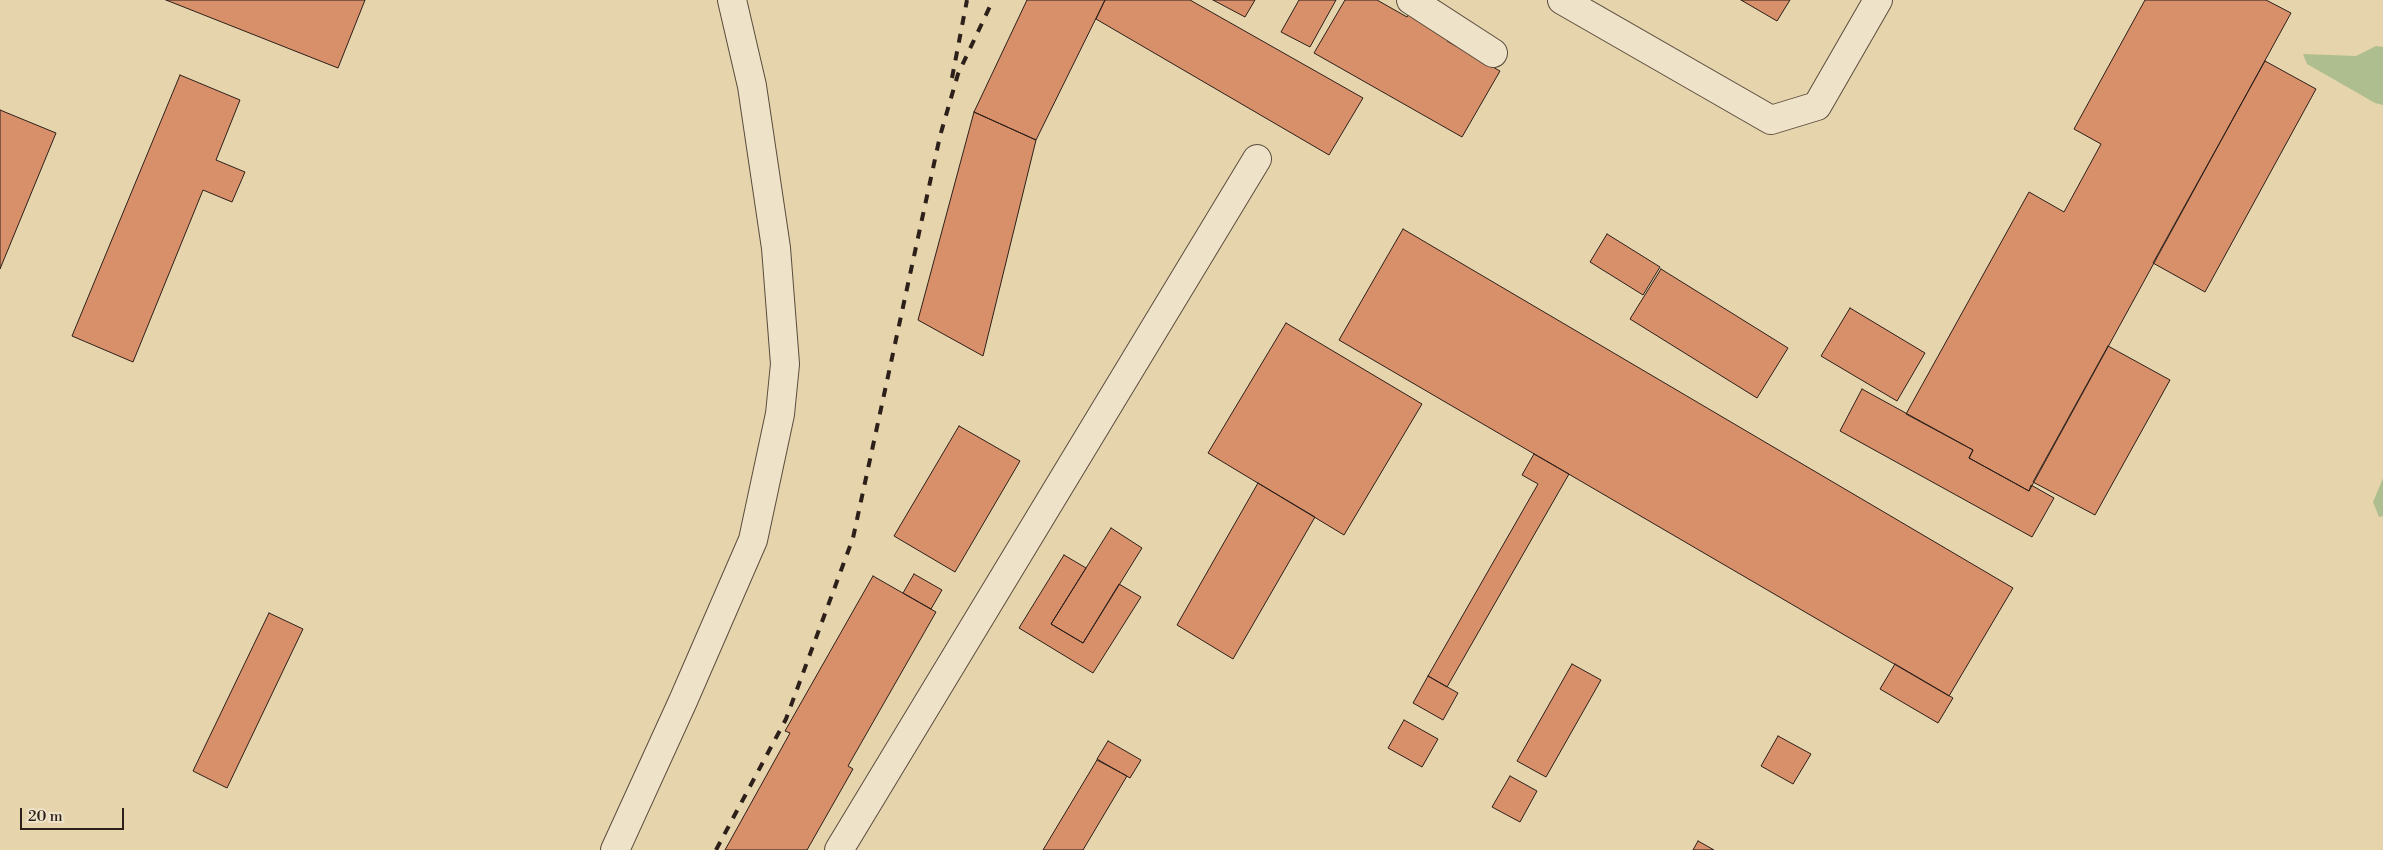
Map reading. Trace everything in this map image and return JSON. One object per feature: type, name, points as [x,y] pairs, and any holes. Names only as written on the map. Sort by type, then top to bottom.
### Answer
[{"type":"lane","points":[[615,850],[683,701],[753,540],[780,414],[785,364],[776,248],[752,86],[732,0]]},
{"type":"lane","points":[[1411,0],[1493,53]]},
{"type":"lane","points":[[1562,0],[1771,120],[1817,106],[1878,0]]},
{"type":"lane","points":[[839,850],[1257,159]]},
{"type":"green space","points":[[2376,46],[2383,47],[2383,105],[2375,103],[2307,64],[2303,54],[2356,56]]},
{"type":"green space","points":[[2383,478],[2383,516],[2379,517],[2373,502]]},
{"type":"building","points":[[166,0],[365,0],[338,68]]},
{"type":"building","points":[[1027,0],[1105,0],[1036,140],[974,112]]},
{"type":"building","points":[[1105,0],[1190,0],[1363,98],[1329,155],[1096,19]]},
{"type":"building","points":[[1213,0],[1255,0],[1245,17]]},
{"type":"building","points":[[1299,0],[1336,0],[1310,47],[1281,32]]},
{"type":"building","points":[[1345,0],[1377,0],[1407,17],[1411,10],[1452,33],[1447,41],[1500,71],[1462,137],[1314,53]]},
{"type":"building","points":[[1741,0],[1790,0],[1777,21]]},
{"type":"building","points":[[2145,0],[2266,0],[2291,13],[2029,491],[1969,458],[1973,450],[1906,414],[2029,192],[2064,212],[2101,144],[2074,129]]},
{"type":"building","points":[[2265,61],[2316,89],[2205,292],[2153,263]]},
{"type":"building","points":[[180,75],[240,100],[216,160],[245,172],[232,202],[203,190],[133,362],[72,336]]},
{"type":"building","points":[[0,110],[56,133],[0,269]]},
{"type":"building","points":[[974,112],[1036,140],[983,356],[918,320]]},
{"type":"building","points":[[1403,229],[2013,588],[1949,696],[1339,340]]},
{"type":"building","points":[[1607,234],[1660,267],[1643,295],[1590,262]]},
{"type":"building","points":[[1661,269],[1788,348],[1757,398],[1630,319]]},
{"type":"building","points":[[1850,308],[1925,353],[1897,401],[1821,356]]},
{"type":"building","points":[[1286,323],[1422,404],[1344,535],[1208,453]]},
{"type":"building","points":[[2108,346],[2170,380],[2095,515],[2033,482]]},
{"type":"building","points":[[1862,389],[1973,450],[1969,458],[2029,491],[2031,485],[2054,498],[2032,537],[1840,431]]},
{"type":"building","points":[[959,426],[1020,461],[955,572],[894,536]]},
{"type":"building","points":[[1534,454],[1569,474],[1447,687],[1428,676],[1538,484],[1522,475]]},
{"type":"building","points":[[1258,483],[1315,517],[1233,659],[1177,625]]},
{"type":"building","points":[[1111,528],[1142,548],[1083,643],[1051,624]]},
{"type":"building","points":[[1064,555],[1086,568],[1051,624],[1083,643],[1119,584],[1141,597],[1093,673],[1019,628]]},
{"type":"building","points":[[914,574],[942,590],[931,609],[903,593]]},
{"type":"building","points":[[873,576],[936,612],[848,766],[853,769],[807,850],[725,850],[790,733],[785,731]]},
{"type":"building","points":[[269,613],[303,629],[227,788],[193,771]]},
{"type":"building","points":[[1572,664],[1601,680],[1546,777],[1517,761]]},
{"type":"building","points":[[1895,664],[1953,698],[1938,723],[1880,689]]},
{"type":"building","points":[[1428,676],[1458,693],[1443,720],[1413,703]]},
{"type":"building","points":[[1404,720],[1438,739],[1422,767],[1388,748]]},
{"type":"building","points":[[1778,736],[1811,754],[1793,784],[1761,766]]},
{"type":"building","points":[[1108,741],[1141,760],[1130,778],[1097,759]]},
{"type":"building","points":[[1097,760],[1127,776],[1083,850],[1043,850]]},
{"type":"building","points":[[1510,776],[1537,791],[1520,822],[1492,807]]},
{"type":"building","points":[[1698,841],[1714,850],[1693,850]]},
{"type":"railway","points":[[952,78],[967,0]]},
{"type":"railway","points":[[716,850],[786,719],[853,538],[940,136],[958,74],[993,0]]}]
